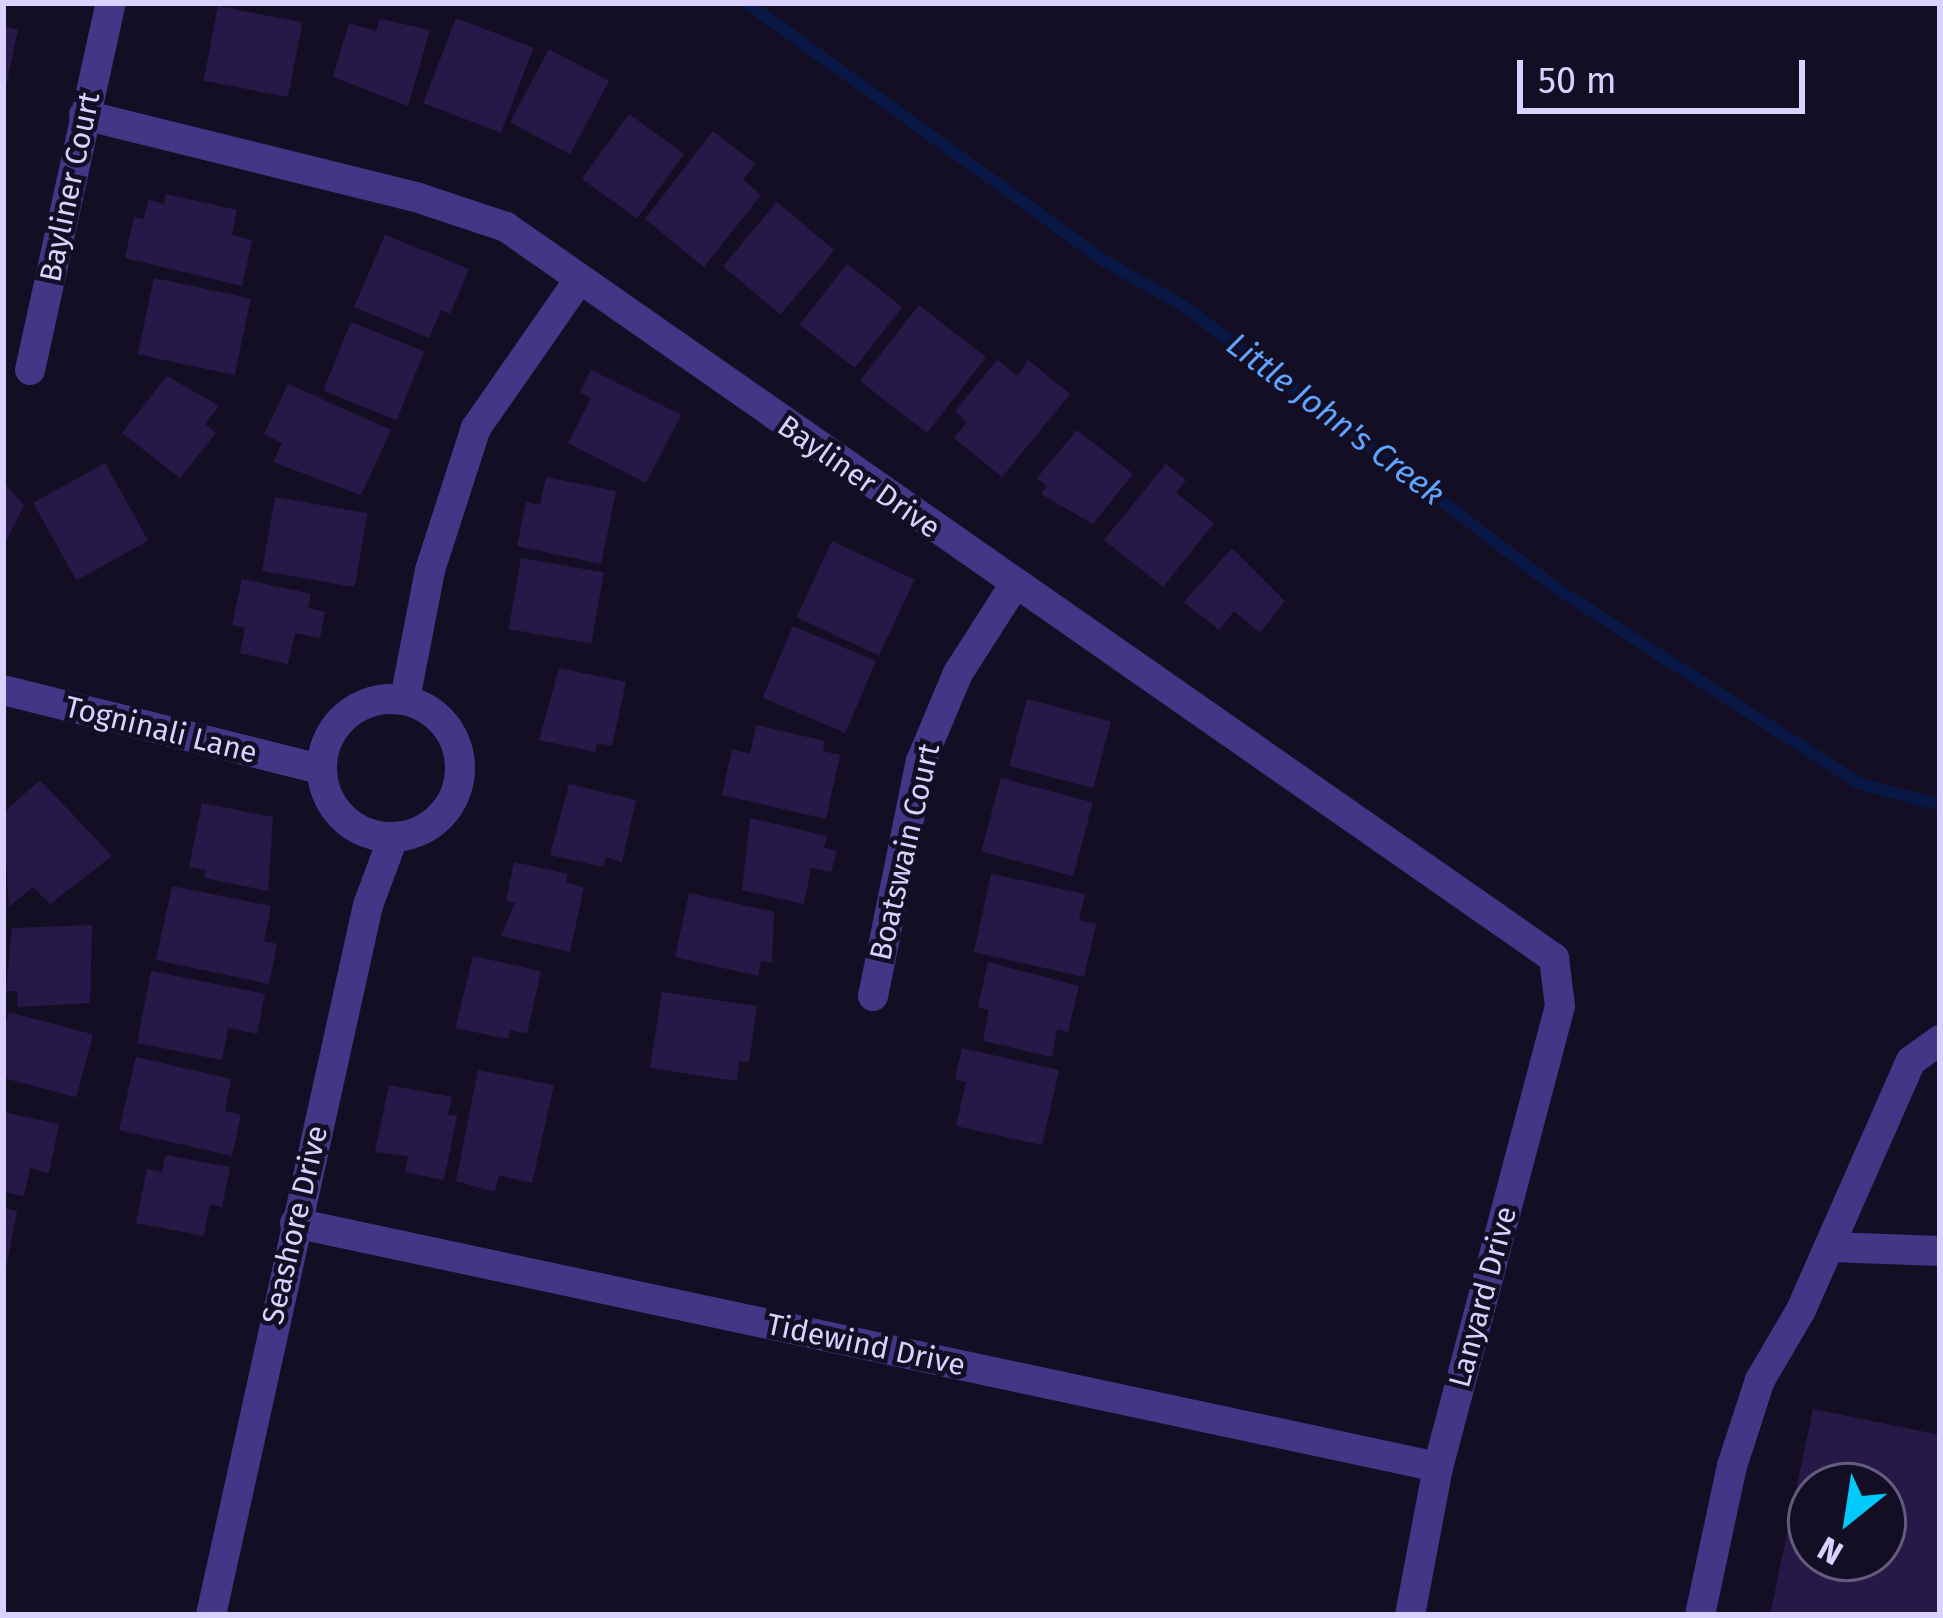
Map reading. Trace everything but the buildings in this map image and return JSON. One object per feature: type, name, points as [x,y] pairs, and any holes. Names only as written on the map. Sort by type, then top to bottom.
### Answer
[{"type":"street","name":"Bayliner Court","points":[[30,370],[111,3]]},
{"type":"street","name":"Bayliner Drive","points":[[84,115],[464,210],[506,227],[1013,586],[1536,942],[1554,958],[1560,982]]},
{"type":"street","points":[[405,699],[430,570],[476,428],[579,280]]},
{"type":"street","name":"Boatswain Court","points":[[873,996],[921,760],[958,673],[1013,586]]},
{"type":"street","name":"Togninali Lane","points":[[3,690],[319,769]]},
{"type":"street","points":[[405,699],[424,705],[453,734],[462,765],[455,797],[430,826],[393,838],[364,833],[329,806],[319,769],[324,740],[358,704],[405,699]]},
{"type":"street","name":"Seashore Drive","points":[[211,1615],[368,905],[393,838]]},
{"type":"street","name":"Lanyard Drive","points":[[1410,1615],[1438,1467],[1560,982]]},
{"type":"street","points":[[1700,1615],[1732,1466],[1760,1381],[1831,1247],[1911,1061],[1940,1040]]},
{"type":"street","name":"Tidewind Drive","points":[[295,1223],[1438,1467]]},
{"type":"street","points":[[1831,1247],[1940,1251]]},
{"type":"waterway","name":"Little John's Creek","points":[[747,3],[1106,262],[1185,307],[1562,592],[1860,784],[1940,805]]}]
